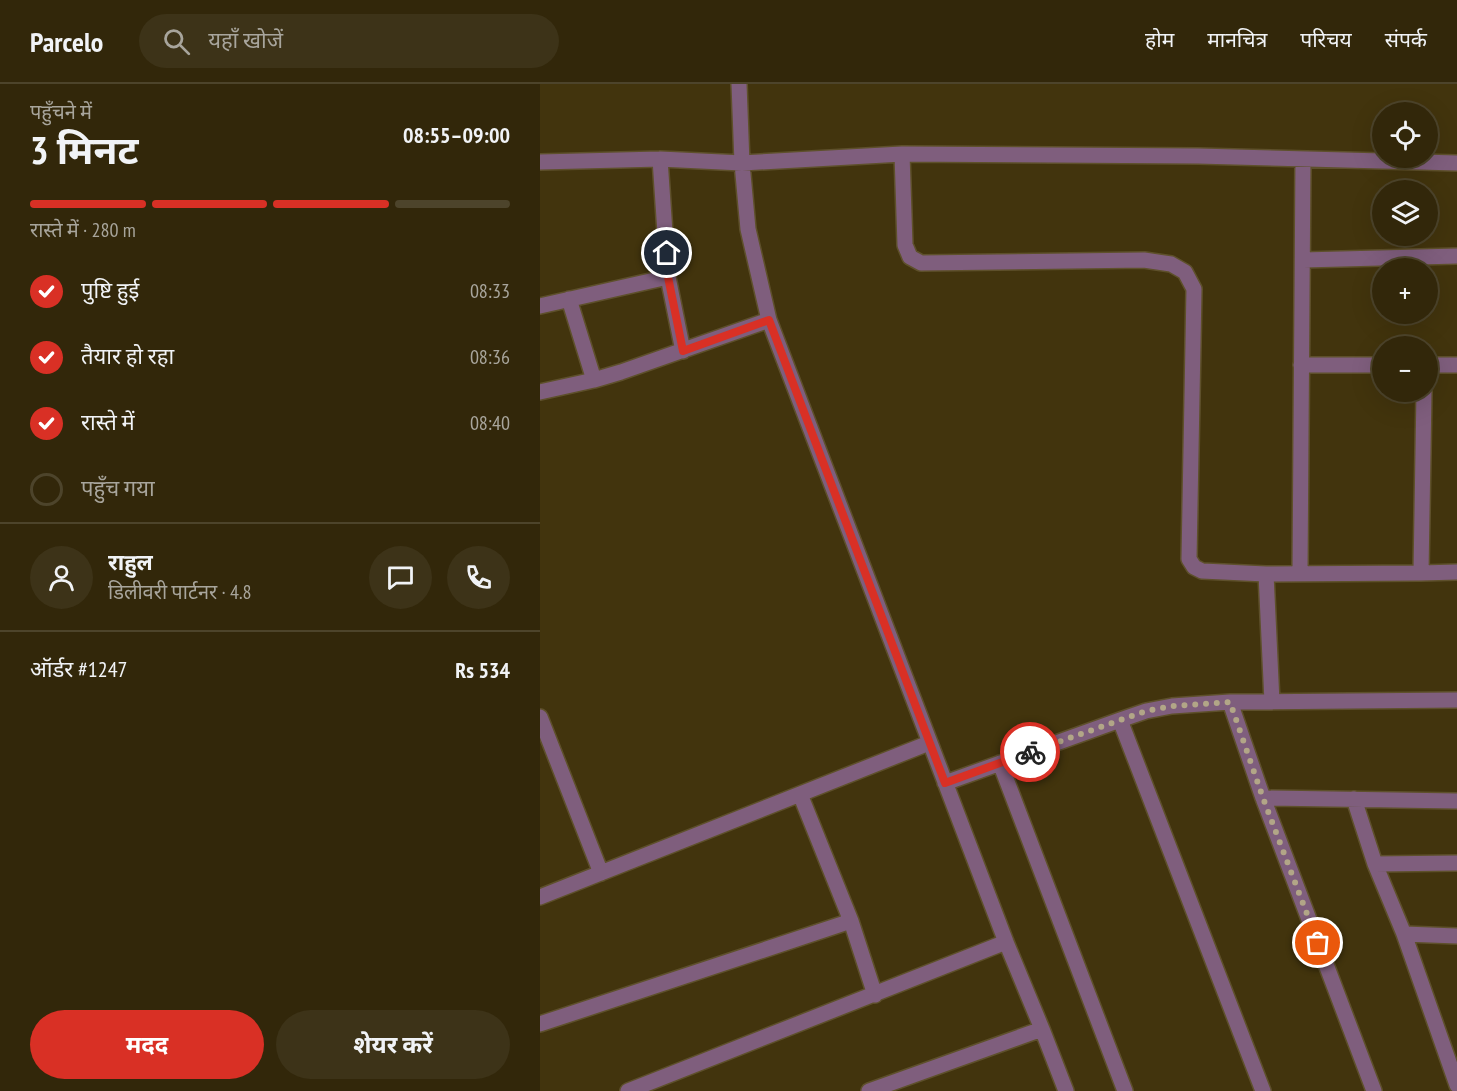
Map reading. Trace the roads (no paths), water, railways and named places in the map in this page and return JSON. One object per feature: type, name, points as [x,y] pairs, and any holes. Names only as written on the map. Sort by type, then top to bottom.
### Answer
[{"type":"street","points":[[739,84],[742,164],[748,229],[769,320],[1006,942],[1066,1091]]},
{"type":"street","points":[[902,154],[905,245],[910,257],[921,263],[1144,260],[1171,264],[1185,272],[1194,289],[1189,559],[1194,567],[1202,571],[1266,573],[1457,572]]},
{"type":"street","points":[[540,162],[660,159],[742,164],[902,154],[1198,156],[1457,163]]},
{"type":"street","points":[[660,159],[668,277],[683,351]]},
{"type":"street","points":[[1300,573],[1303,159]]},
{"type":"street","points":[[1303,260],[1457,256]]},
{"type":"street","points":[[540,306],[668,277]]},
{"type":"street","points":[[569,299],[594,380]]},
{"type":"street","points":[[540,392],[594,380],[769,320]]},
{"type":"street","points":[[1301,365],[1372,365]]},
{"type":"street","points":[[1438,365],[1457,365]]},
{"type":"street","points":[[1421,573],[1424,402]]},
{"type":"street","points":[[1266,573],[1272,702]]},
{"type":"street","points":[[945,783],[1146,711],[1172,706],[1230,702],[1457,700]]},
{"type":"street","points":[[1230,702],[1370,1089]]},
{"type":"street","points":[[540,717],[601,873]]},
{"type":"street","points":[[1120,720],[1263,1091]]},
{"type":"street","points":[[540,897],[929,742]]},
{"type":"street","points":[[1000,763],[1125,1091]]},
{"type":"street","points":[[800,794],[851,921],[875,995]]},
{"type":"street","points":[[1263,798],[1457,801]]},
{"type":"street","points":[[1354,799],[1375,864],[1404,934],[1457,1085]]},
{"type":"street","points":[[1375,864],[1457,864]]},
{"type":"street","points":[[540,1024],[851,921]]},
{"type":"street","points":[[1404,934],[1457,936]]},
{"type":"street","points":[[628,1091],[1006,942]]},
{"type":"street","points":[[869,1091],[907,1085],[1042,1029]]}]
